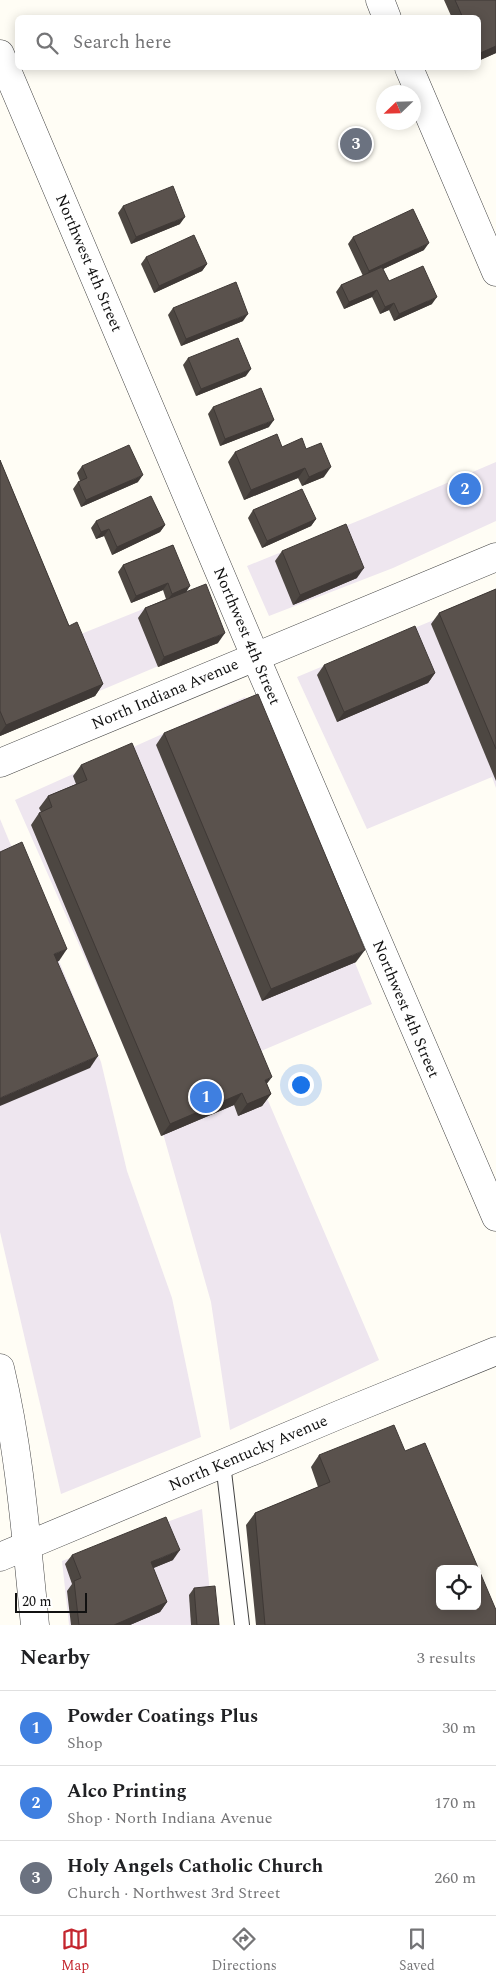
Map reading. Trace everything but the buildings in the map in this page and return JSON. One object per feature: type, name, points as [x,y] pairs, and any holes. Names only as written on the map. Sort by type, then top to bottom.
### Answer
[{"type":"street","points":[[380,0],[386,15]]},
{"type":"street","name":"Northwest 4th Street","points":[[0,54],[496,1218]]},
{"type":"street","points":[[410,70],[496,272]]},
{"type":"street","name":"North Indiana Avenue","points":[[0,763],[496,557]]},
{"type":"street","name":"North Kentucky Avenue","points":[[0,1556],[496,1351]]},
{"type":"street","points":[[0,1368],[10,1416],[27,1545],[35,1625]]},
{"type":"lane","points":[[223,1463],[242,1625]]},
{"type":"shaded area","points":[[496,462],[496,521],[393,568],[269,616],[247,566]]},
{"type":"shaded area","points":[[0,470],[71,638],[198,587],[220,640],[0,733]]},
{"type":"shaded area","points":[[496,594],[496,788],[492,777],[367,829],[297,677]]},
{"type":"shaded area","points":[[245,697],[372,1004],[249,1056],[379,1360],[230,1430],[211,1302],[164,1137],[15,800]]},
{"type":"shaded area","points":[[0,819],[101,1062],[127,1171],[172,1298],[201,1437],[61,1494],[0,1232]]},
{"type":"shaded area","points":[[202,1509],[213,1625],[69,1625],[62,1561]]},
{"type":"place","name":"Holy Angels Catholic Church","points":[[356,144]]},
{"type":"place","name":"Alco Printing","points":[[465,489]]},
{"type":"place","name":"Powder Coatings Plus","points":[[206,1097]]}]
